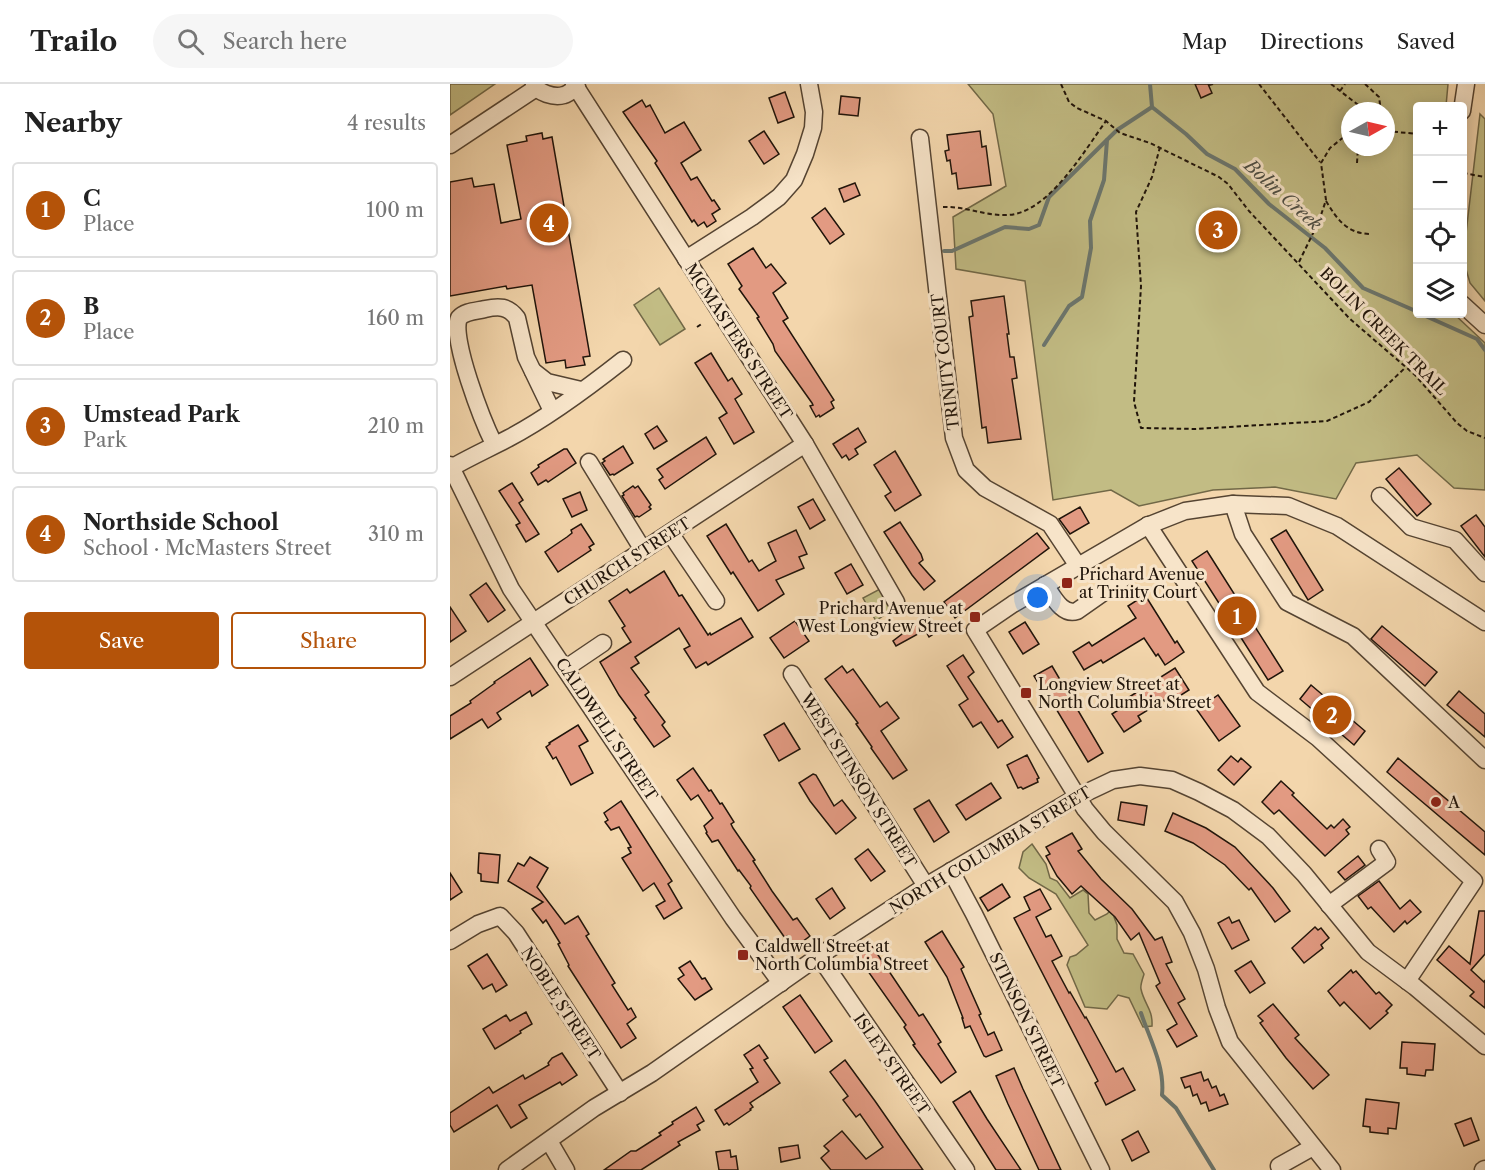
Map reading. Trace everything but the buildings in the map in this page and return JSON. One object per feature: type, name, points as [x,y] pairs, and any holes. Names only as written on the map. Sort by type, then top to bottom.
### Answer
[{"type":"street","points":[[686,259],[752,217],[779,197],[794,180],[813,128],[814,112],[809,84]]},
{"type":"street","points":[[1463,102],[1466,84]]},
{"type":"street","points":[[450,145],[535,86],[547,94],[562,96],[575,86]]},
{"type":"street","name":"MCMASTERS STREET","points":[[575,86],[804,444],[896,602]]},
{"type":"street","name":"TRINITY COURT","points":[[920,138],[954,438],[966,470],[985,488],[1050,524],[1078,566]]},
{"type":"street","points":[[494,444],[463,375],[455,335],[457,321],[467,313],[493,307],[507,308],[517,318],[526,357],[552,411]]},
{"type":"street","points":[[1467,309],[1485,325]]},
{"type":"street","points":[[451,466],[509,438],[552,411],[623,360]]},
{"type":"street","points":[[531,369],[547,382],[581,390]]},
{"type":"street","name":"CHURCH STREET","points":[[450,678],[804,444]]},
{"type":"street","points":[[589,462],[643,550]]},
{"type":"street","name":"CALDWELL STREET","points":[[451,466],[511,589],[733,918],[782,983]]},
{"type":"street","points":[[1380,496],[1411,527],[1455,540],[1485,573]]},
{"type":"street","points":[[1233,504],[1244,534],[1287,602],[1353,636],[1485,760]]},
{"type":"street","points":[[1332,1170],[1230,1042],[1192,933],[1175,902],[1104,832],[1077,797],[975,630],[1045,585],[1148,525],[1185,511],[1233,504],[1288,506],[1337,526],[1485,622]]},
{"type":"street","points":[[1148,525],[1257,692],[1318,738],[1474,881],[1407,981]]},
{"type":"street","points":[[670,533],[716,601]]},
{"type":"street","points":[[1045,585],[1065,612],[1071,613],[1124,578]]},
{"type":"street","points":[[566,668],[603,643]]},
{"type":"street","name":"WEST STINSON STREET","points":[[792,674],[926,885]]},
{"type":"street","name":"NORTH COLUMBIA STREET","points":[[507,1170],[926,885],[1077,797],[1113,780],[1140,776],[1172,780],[1199,792],[1233,810],[1268,836],[1304,874],[1368,952],[1407,981],[1485,1046]]},
{"type":"street","points":[[1329,905],[1387,862],[1379,849]]},
{"type":"street","name":"STINSON STREET","points":[[951,871],[1101,1170]]},
{"type":"street","name":"NOBLE STREET","points":[[450,942],[478,924],[500,916],[516,933],[620,1093]]},
{"type":"street","name":"ISLEY STREET","points":[[819,956],[966,1170]]},
{"type":"street","points":[[549,1141],[566,1170]]},
{"type":"street","points":[[1279,1166],[1313,1147]]},
{"type":"path","points":[[1061,84],[1069,102],[1077,108],[1113,125],[1120,133],[1160,147],[1219,177],[1299,262]]},
{"type":"path","points":[[1259,84],[1321,164],[1330,148],[1341,139]]},
{"type":"path","points":[[1263,88],[1270,84]]},
{"type":"path","points":[[1331,84],[1354,102]]},
{"type":"path","points":[[1340,91],[1345,84]]},
{"type":"path","points":[[1365,84],[1379,97],[1379,102]]},
{"type":"path","points":[[928,207],[959,206],[994,215],[1010,216],[1026,211],[1041,201],[1066,176],[1106,121]]},
{"type":"path","points":[[1395,131],[1413,133]]},
{"type":"path","points":[[1160,147],[1152,177],[1136,212],[1141,286],[1134,402],[1141,428],[1196,429],[1327,421],[1369,402],[1406,367]]},
{"type":"path","points":[[1357,156],[1357,163]]},
{"type":"path","name":"BOLIN CREEK TRAIL","points":[[1321,164],[1326,200],[1319,221],[1299,262],[1350,319],[1424,384],[1456,423],[1467,431],[1485,438]]},
{"type":"path","points":[[1467,174],[1485,177]]},
{"type":"path","points":[[1326,200],[1341,223],[1356,232],[1371,234]]},
{"type":"path","points":[[697,327],[703,323]]},
{"type":"shaded area","points":[[450,84],[495,84],[450,115]]},
{"type":"shaded area","points":[[968,84],[1448,84],[1446,102],[1413,102],[1413,318],[1458,318],[1485,343],[1485,490],[1454,488],[1417,455],[1356,463],[1336,499],[1275,487],[1213,490],[1139,506],[1111,490],[1053,500],[1025,281],[956,269],[953,217],[1006,186],[993,114]]},
{"type":"shaded area","points":[[1480,114],[1485,119],[1485,301],[1470,283],[1467,273],[1467,225]]},
{"type":"shaded area","points":[[659,288],[685,329],[660,345],[634,305]]},
{"type":"shaded area","points":[[880,589],[891,610],[876,621],[863,598]]},
{"type":"shaded area","points":[[1032,844],[1046,864],[1050,878],[1057,881],[1070,898],[1083,890],[1088,894],[1089,913],[1095,920],[1107,914],[1114,907],[1118,913],[1114,917],[1117,925],[1117,939],[1124,953],[1133,954],[1144,974],[1141,989],[1151,1015],[1152,1026],[1143,1027],[1129,998],[1118,995],[1107,1009],[1085,1007],[1067,965],[1070,957],[1088,945],[1056,894],[1029,878],[1019,868],[1023,852]]},
{"type":"waterway","name":"Bolin Creek","points":[[1150,84],[1152,107],[1207,154],[1235,169],[1269,204],[1325,248],[1363,288],[1413,310]]},
{"type":"waterway","points":[[944,251],[952,251],[1005,227],[1029,229],[1039,225],[1049,197],[1117,130],[1152,107]]},
{"type":"waterway","points":[[1044,345],[1069,306],[1082,297],[1091,248],[1090,221],[1104,180],[1107,140]]},
{"type":"waterway","name":"Bolin Creek","points":[[1430,318],[1477,339],[1485,350]]},
{"type":"waterway","points":[[1141,1013],[1159,1063],[1162,1095],[1176,1108],[1214,1170]]},
{"type":"place","name":"Northside School","points":[[549,223]]},
{"type":"place","name":"Umstead Park","points":[[1218,230]]},
{"type":"place","name":"Prichard Avenue at Trinity Court","points":[[1067,583]]},
{"type":"place","name":"C","points":[[1237,616]]},
{"type":"place","name":"Prichard Avenue at West Longview Street","points":[[975,617]]},
{"type":"place","name":"Longview Street at North Columbia Street","points":[[1026,693]]},
{"type":"place","name":"B","points":[[1332,715]]},
{"type":"place","name":"A","points":[[1436,802]]},
{"type":"place","name":"Caldwell Street at North Columbia Street","points":[[743,955]]}]
